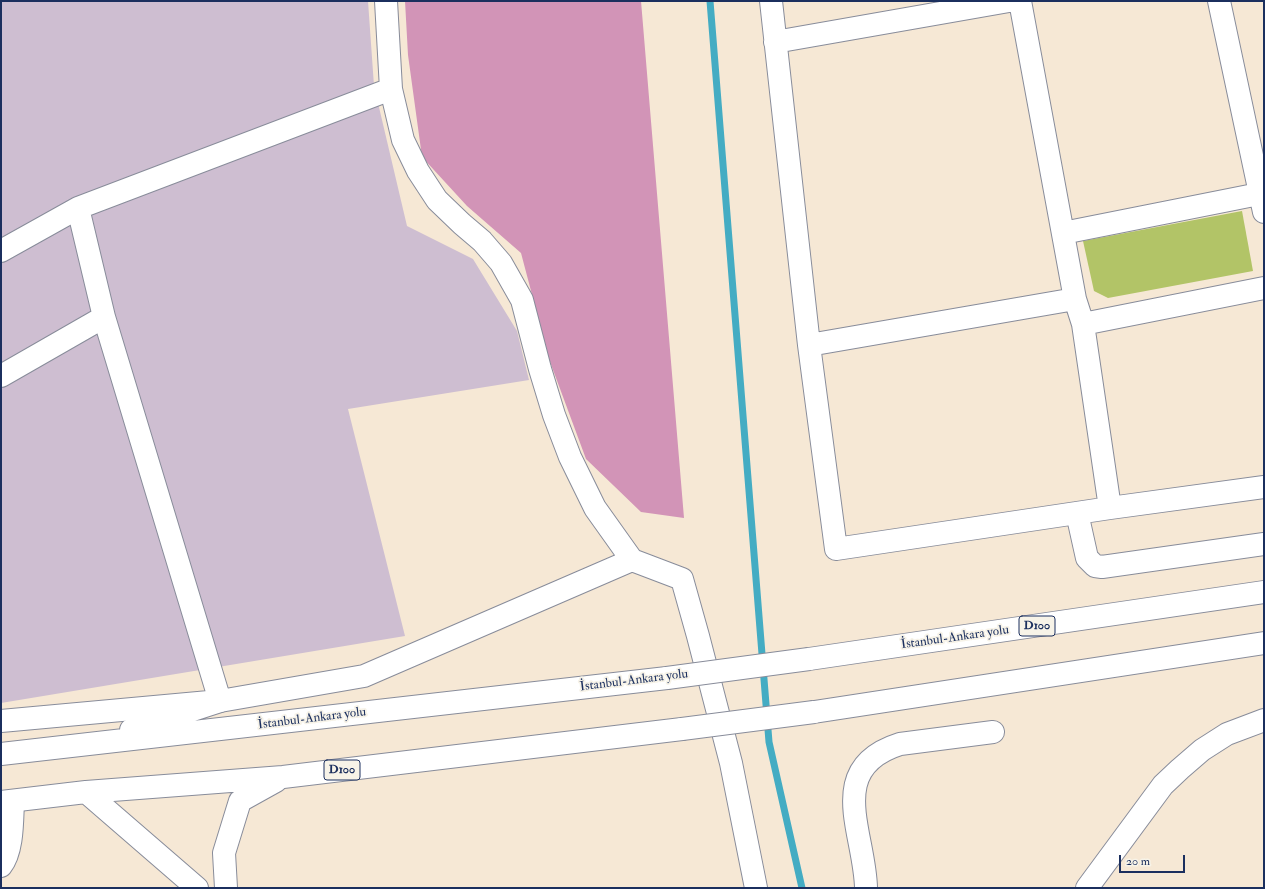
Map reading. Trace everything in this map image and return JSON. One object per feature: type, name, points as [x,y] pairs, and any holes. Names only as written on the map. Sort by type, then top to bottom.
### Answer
[{"type":"main road","points":[[386,1],[391,89],[403,140],[418,171],[437,200],[482,241],[501,263],[522,300],[540,370],[554,414],[570,457],[595,508],[632,560],[682,579],[731,763],[756,888]]},
{"type":"main road","points":[[771,1],[809,345],[836,549],[1110,508],[1264,487]]},
{"type":"main road","points":[[775,42],[1009,1]]},
{"type":"main road","points":[[1020,1],[1075,299],[1083,324],[1110,508]]},
{"type":"main road","points":[[1063,233],[1263,200],[1219,1]]},
{"type":"main road","points":[[1,251],[78,208],[391,89]]},
{"type":"main road","points":[[78,208],[104,317],[220,701]]},
{"type":"main road","points":[[1083,324],[1264,288]]},
{"type":"main road","points":[[809,345],[1075,299]]},
{"type":"main road","points":[[1,376],[104,317]]},
{"type":"main road","points":[[1077,513],[1087,558],[1095,566],[1102,567],[1264,544]]},
{"type":"main road","points":[[1,721],[220,701],[364,676],[632,560]]},
{"type":"main road","name":"İstanbul-Ankara yolu","points":[[1,754],[667,678],[809,659],[1264,592]]},
{"type":"main road","name":"D100","points":[[7,801],[86,792],[283,777],[814,712],[1264,643]]},
{"type":"main road","points":[[86,745],[220,701]]},
{"type":"main road","points":[[1087,888],[1163,785],[1202,750],[1227,734],[1264,720]]},
{"type":"main road","points":[[866,888],[866,876],[855,814],[854,791],[861,772],[867,763],[876,754],[887,748],[900,744],[993,732]]},
{"type":"main road","points":[[226,888],[224,853],[240,801],[283,777]]},
{"type":"main road","points":[[86,792],[197,888]]},
{"type":"main road","points":[[1,866],[5,861],[9,847],[7,801]]},
{"type":"shaded area","points":[[1,1],[368,1],[374,86],[407,226],[473,259],[517,331],[529,380],[348,409],[405,636],[1,703]]},
{"type":"green space","points":[[1242,211],[1253,271],[1108,298],[1094,291],[1083,241]]},
{"type":"building","points":[[405,1],[641,1],[684,518],[641,512],[586,459],[549,359],[521,253],[467,206],[422,157],[408,55]]},
{"type":"waterway","points":[[710,1],[769,742],[802,888]]}]
